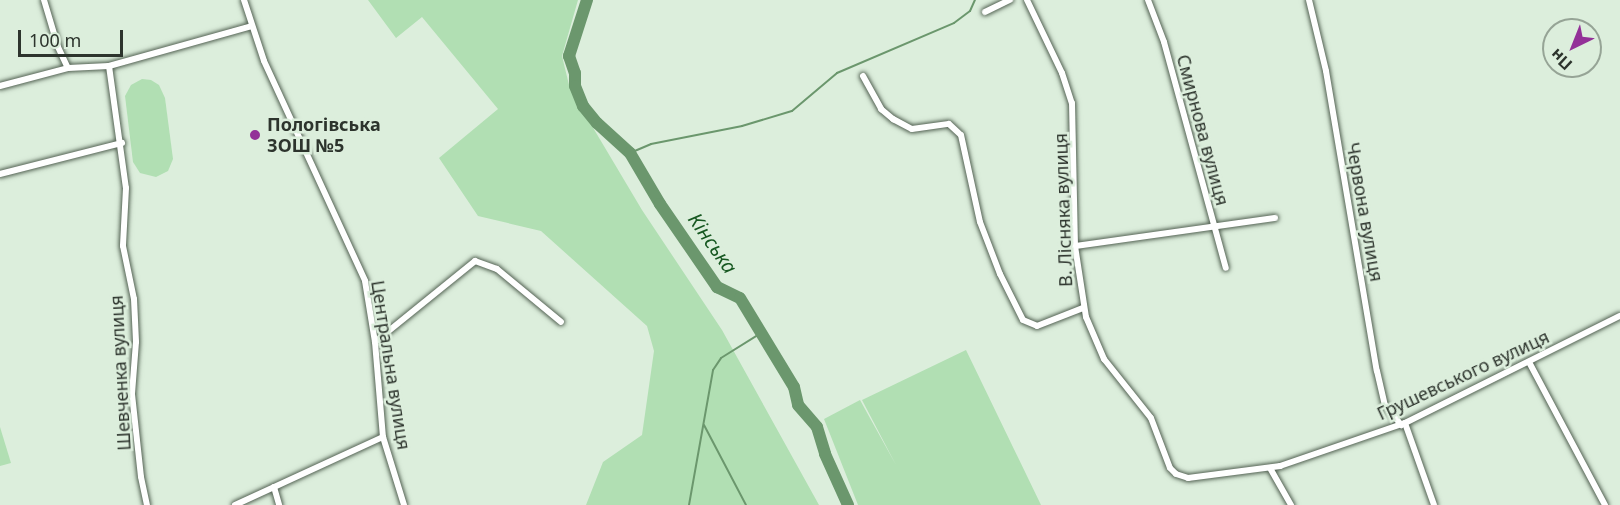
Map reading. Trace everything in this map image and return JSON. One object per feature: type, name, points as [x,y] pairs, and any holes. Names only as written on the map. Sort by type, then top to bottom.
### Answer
[{"type":"street","points":[[44,0],[58,47],[68,68]]},
{"type":"street","name":"Центральна вулиця","points":[[243,0],[264,61],[364,281],[375,342],[383,437],[404,505]]},
{"type":"street","points":[[985,12],[1010,0]]},
{"type":"street","name":"В. Лісняка вулиця","points":[[1027,0],[1062,74],[1072,103],[1075,246],[1083,308],[1104,359],[1151,418],[1170,468],[1176,474]]},
{"type":"street","name":"Смирнова вулиця","points":[[1148,0],[1164,42],[1226,268]]},
{"type":"street","name":"Червона вулиця","points":[[1309,0],[1326,71],[1377,371],[1385,405],[1403,424],[1434,505]]},
{"type":"street","points":[[0,86],[68,68],[109,66],[252,26]]},
{"type":"street","name":"Шевченка вулиця","points":[[109,66],[122,143],[126,188],[123,246],[134,299],[136,342],[132,394],[141,477],[147,505]]},
{"type":"street","points":[[863,76],[881,109],[893,119],[912,129],[949,124],[961,135],[980,222],[1000,274],[1023,320],[1037,326],[1083,308]]},
{"type":"street","points":[[0,174],[122,143]]},
{"type":"street","points":[[1075,246],[1275,218]]},
{"type":"street","points":[[375,342],[475,261],[497,269],[561,322]]},
{"type":"street","name":"Грушевського вулиця","points":[[1176,474],[1188,478],[1270,468],[1403,424],[1620,316]]},
{"type":"street","points":[[1528,362],[1605,505]]},
{"type":"street","points":[[235,505],[383,437]]},
{"type":"street","points":[[1270,468],[1291,505]]},
{"type":"street","points":[[274,487],[279,505]]},
{"type":"green space","points":[[368,0],[578,0],[562,56],[570,89],[642,210],[722,330],[819,505],[586,505],[603,462],[642,435],[654,351],[647,326],[541,231],[478,216],[439,158],[498,109],[422,17],[396,38]]},
{"type":"green space","points":[[142,79],[151,80],[159,85],[165,98],[173,159],[168,171],[156,177],[140,173],[133,162],[125,96],[131,85]]},
{"type":"green space","points":[[966,350],[1041,505],[858,505],[824,419],[860,400],[896,465],[862,400]]},
{"type":"green space","points":[[0,427],[11,463],[0,466]]},
{"type":"waterway","name":"Кінська","points":[[587,0],[569,56],[575,73],[575,86],[583,106],[597,123],[630,153],[660,204],[717,287],[740,298],[794,387],[798,405],[817,427],[825,454],[848,505]]},
{"type":"waterway","points":[[630,153],[651,144],[742,126],[792,111],[837,73],[954,23],[970,11],[975,0]]},
{"type":"waterway","points":[[689,505],[713,370],[721,358],[761,333]]},
{"type":"waterway","points":[[704,425],[746,505]]},
{"type":"place","name":"Пологівська ЗОШ №5","points":[[255,135]]}]
